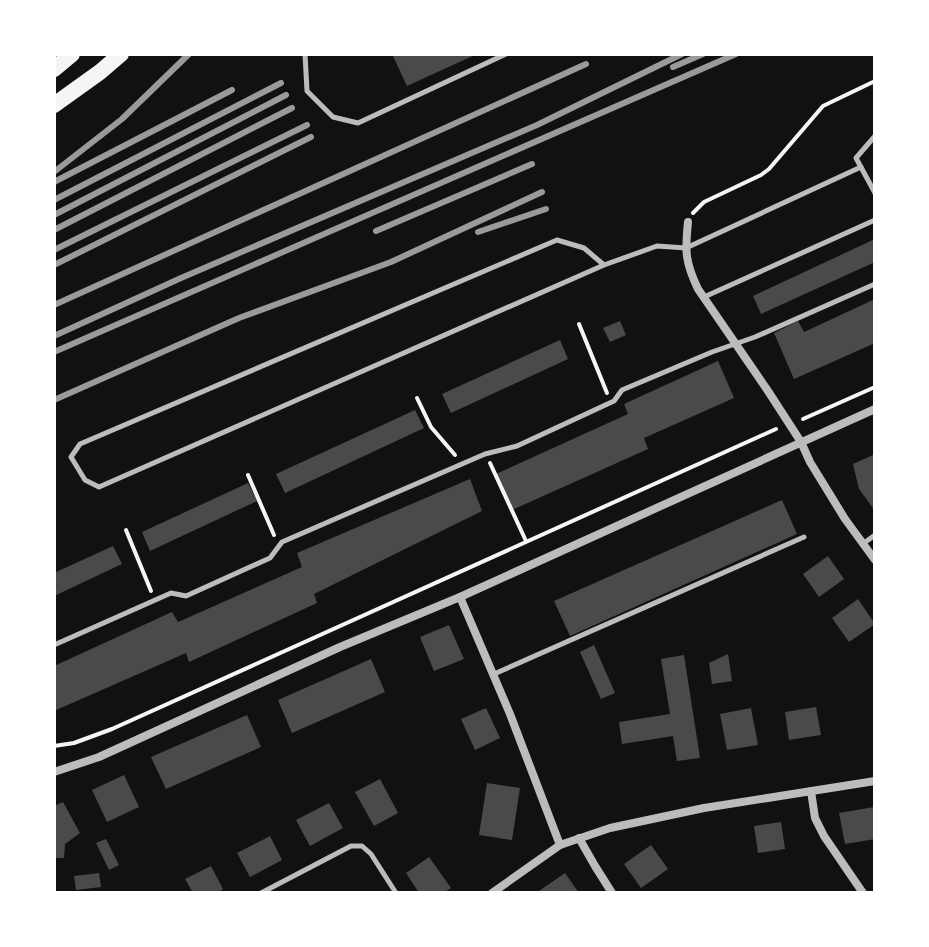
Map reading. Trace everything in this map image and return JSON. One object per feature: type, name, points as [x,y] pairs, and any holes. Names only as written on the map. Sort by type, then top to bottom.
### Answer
[{"type":"main road","points":[[54,69],[72,54]]},
{"type":"main road","points":[[54,105],[121,54]]},
{"type":"street","points":[[688,222],[685,254],[690,273],[703,297],[801,442],[810,462],[875,560]]},
{"type":"street","points":[[54,772],[99,757],[875,409]]},
{"type":"street","points":[[460,597],[560,845]]},
{"type":"street","points":[[492,893],[560,845],[610,828],[704,808],[875,781]]},
{"type":"street","points":[[811,791],[815,818],[824,836],[863,893]]},
{"type":"street","points":[[579,838],[612,893]]},
{"type":"lane","points":[[305,54],[307,91],[333,117],[358,123],[506,54]]},
{"type":"lane","points":[[875,136],[856,158],[875,193]]},
{"type":"lane","points":[[604,265],[584,248],[557,240],[80,444],[71,457],[85,480],[99,487],[604,265],[657,246],[686,248],[861,167]]},
{"type":"lane","points":[[703,297],[875,220]]},
{"type":"lane","points":[[54,645],[171,593],[186,596],[270,558],[282,542],[485,454],[517,446],[611,403],[622,390],[755,337],[875,284]]},
{"type":"lane","points":[[863,544],[875,535]]},
{"type":"lane","points":[[493,675],[804,537]]},
{"type":"lane","points":[[261,893],[351,846],[362,846],[371,854],[396,893]]},
{"type":"path","points":[[688,222],[693,211],[704,202],[769,169],[823,106],[875,81]]},
{"type":"path","points":[[579,324],[611,403]]},
{"type":"path","points":[[806,417],[875,387]]},
{"type":"path","points":[[417,398],[431,427],[463,464]]},
{"type":"path","points":[[54,746],[74,743],[112,729],[762,434]]},
{"type":"path","points":[[485,454],[526,541]]},
{"type":"path","points":[[248,475],[279,547]]},
{"type":"path","points":[[126,530],[155,600]]},
{"type":"building","points":[[392,54],[477,54],[407,86]]},
{"type":"building","points":[[875,239],[875,262],[761,314],[753,296]]},
{"type":"building","points":[[875,299],[875,343],[794,379],[774,333],[798,321],[804,332]]},
{"type":"building","points":[[620,321],[626,335],[610,342],[603,328]]},
{"type":"building","points":[[560,340],[568,359],[451,413],[442,394]]},
{"type":"building","points":[[718,361],[734,398],[644,438],[648,449],[512,510],[496,474],[628,414],[624,404]]},
{"type":"building","points":[[415,410],[424,428],[285,493],[276,474]]},
{"type":"building","points":[[875,454],[875,511],[859,489],[853,464]]},
{"type":"building","points":[[470,479],[482,511],[314,594],[317,603],[189,662],[186,653],[54,711],[54,666],[172,612],[178,622],[302,567],[297,553]]},
{"type":"building","points":[[248,483],[257,501],[150,551],[142,532]]},
{"type":"building","points":[[782,500],[797,534],[570,636],[554,601]]},
{"type":"building","points":[[113,546],[122,564],[54,596],[54,573]]},
{"type":"building","points":[[828,556],[844,579],[819,597],[803,574]]},
{"type":"building","points":[[858,599],[875,624],[849,642],[832,618]]},
{"type":"building","points":[[449,625],[464,659],[434,671],[420,637]]},
{"type":"building","points":[[594,645],[615,693],[601,699],[580,652]]},
{"type":"building","points":[[728,654],[732,681],[712,684],[709,663]]},
{"type":"building","points":[[684,655],[700,758],[677,761],[673,736],[622,744],[619,722],[670,714],[661,659]]},
{"type":"building","points":[[371,659],[385,692],[292,733],[278,700]]},
{"type":"building","points":[[816,707],[821,735],[789,740],[785,712]]},
{"type":"building","points":[[486,708],[500,738],[475,750],[461,719]]},
{"type":"building","points":[[751,708],[758,745],[727,750],[720,714]]},
{"type":"building","points":[[247,715],[261,747],[166,789],[151,757]]},
{"type":"building","points":[[124,775],[139,807],[107,822],[92,790]]},
{"type":"building","points":[[380,779],[398,813],[374,826],[355,792]]},
{"type":"building","points":[[487,783],[520,788],[512,840],[479,835]]},
{"type":"building","points":[[63,802],[80,833],[65,844],[64,858],[54,858],[54,806]]},
{"type":"building","points":[[329,803],[343,828],[310,846],[296,820]]},
{"type":"building","points":[[874,807],[875,839],[845,844],[839,813]]},
{"type":"building","points":[[781,822],[785,849],[758,853],[754,826]]},
{"type":"building","points":[[270,836],[282,860],[250,877],[237,853]]},
{"type":"building","points":[[106,839],[119,865],[109,870],[96,843]]},
{"type":"building","points":[[651,845],[668,869],[641,888],[624,864]]},
{"type":"building","points":[[429,857],[451,888],[443,893],[419,893],[406,873]]},
{"type":"building","points":[[211,866],[223,889],[217,893],[193,893],[185,879]]},
{"type":"building","points":[[99,873],[101,887],[76,890],[74,876]]},
{"type":"building","points":[[565,873],[579,893],[536,893]]},
{"type":"railway","points":[[54,172],[122,119],[189,54]]},
{"type":"railway","points":[[54,336],[537,125],[682,54]]},
{"type":"railway","points":[[673,67],[703,54]]},
{"type":"railway","points":[[54,352],[736,54]]},
{"type":"railway","points":[[54,305],[586,64]]},
{"type":"railway","points":[[54,200],[281,83]]},
{"type":"railway","points":[[54,182],[232,90]]},
{"type":"railway","points":[[54,215],[286,95]]},
{"type":"railway","points":[[54,230],[292,108]]},
{"type":"railway","points":[[54,250],[307,125]]},
{"type":"railway","points":[[54,265],[311,137]]},
{"type":"railway","points":[[376,231],[532,164]]},
{"type":"railway","points":[[54,400],[239,318],[391,262],[542,192]]},
{"type":"railway","points":[[478,232],[546,209]]}]
